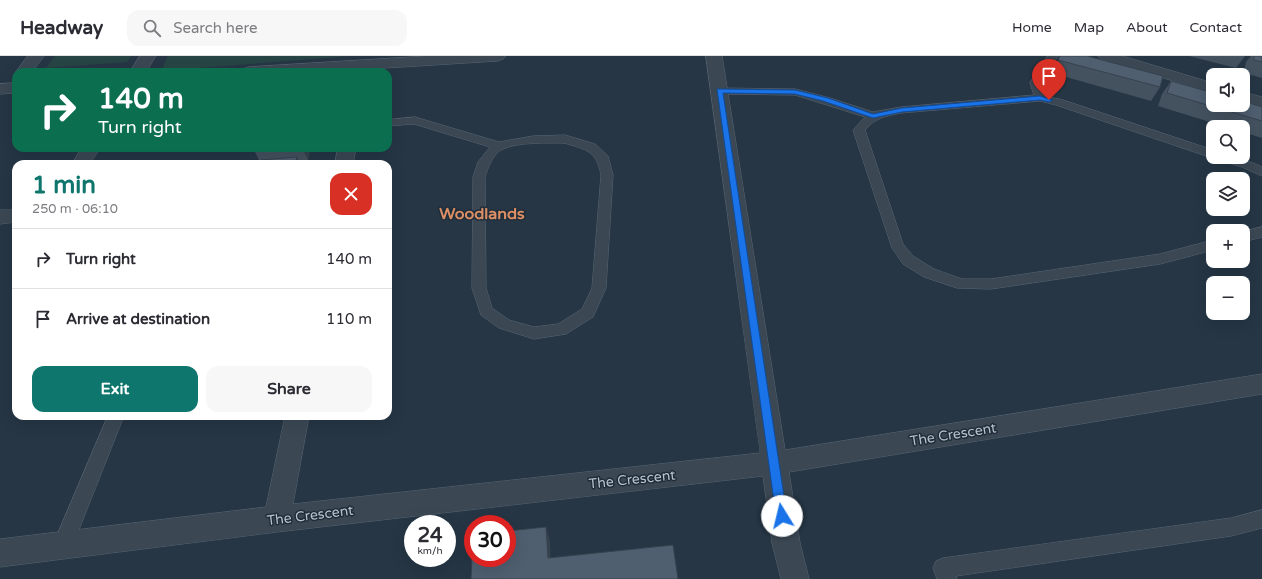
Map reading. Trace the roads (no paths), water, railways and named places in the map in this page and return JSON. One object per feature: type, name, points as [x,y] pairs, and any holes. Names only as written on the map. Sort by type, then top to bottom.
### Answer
[{"type":"street","points":[[27,68],[36,56]]},
{"type":"street","points":[[140,68],[148,56]]},
{"type":"street","points":[[305,68],[498,56]]},
{"type":"street","points":[[714,56],[786,543],[795,579]]},
{"type":"street","points":[[1106,56],[1206,86]]},
{"type":"street","points":[[1250,99],[1262,102]]},
{"type":"street","points":[[0,218],[12,216]]},
{"type":"street","name":"The Crescent","points":[[0,553],[278,519],[774,463],[1262,384]]},
{"type":"street","points":[[278,519],[296,420]]},
{"type":"lane","points":[[1040,98],[1035,83],[1053,56]]},
{"type":"lane","points":[[719,91],[795,92],[826,100],[873,116]]},
{"type":"lane","points":[[1206,152],[1059,102],[1040,98],[880,113],[866,120],[859,130],[862,143],[897,245],[908,260],[929,273],[962,284],[991,284],[1160,259],[1206,247]]},
{"type":"lane","points":[[392,123],[415,120],[498,146],[533,140],[564,140],[591,147],[604,159],[607,175],[599,288],[588,313],[561,330],[534,333],[504,324],[486,310],[480,288],[479,177],[484,162],[498,146]]},
{"type":"lane","points":[[1246,164],[1262,172]]},
{"type":"lane","points":[[1250,235],[1262,232]]},
{"type":"lane","points":[[63,545],[114,420]]},
{"type":"lane","points":[[947,579],[943,568],[1231,527],[1262,519]]},
{"type":"district","name":"Woodlands","points":[[482,213]]}]
